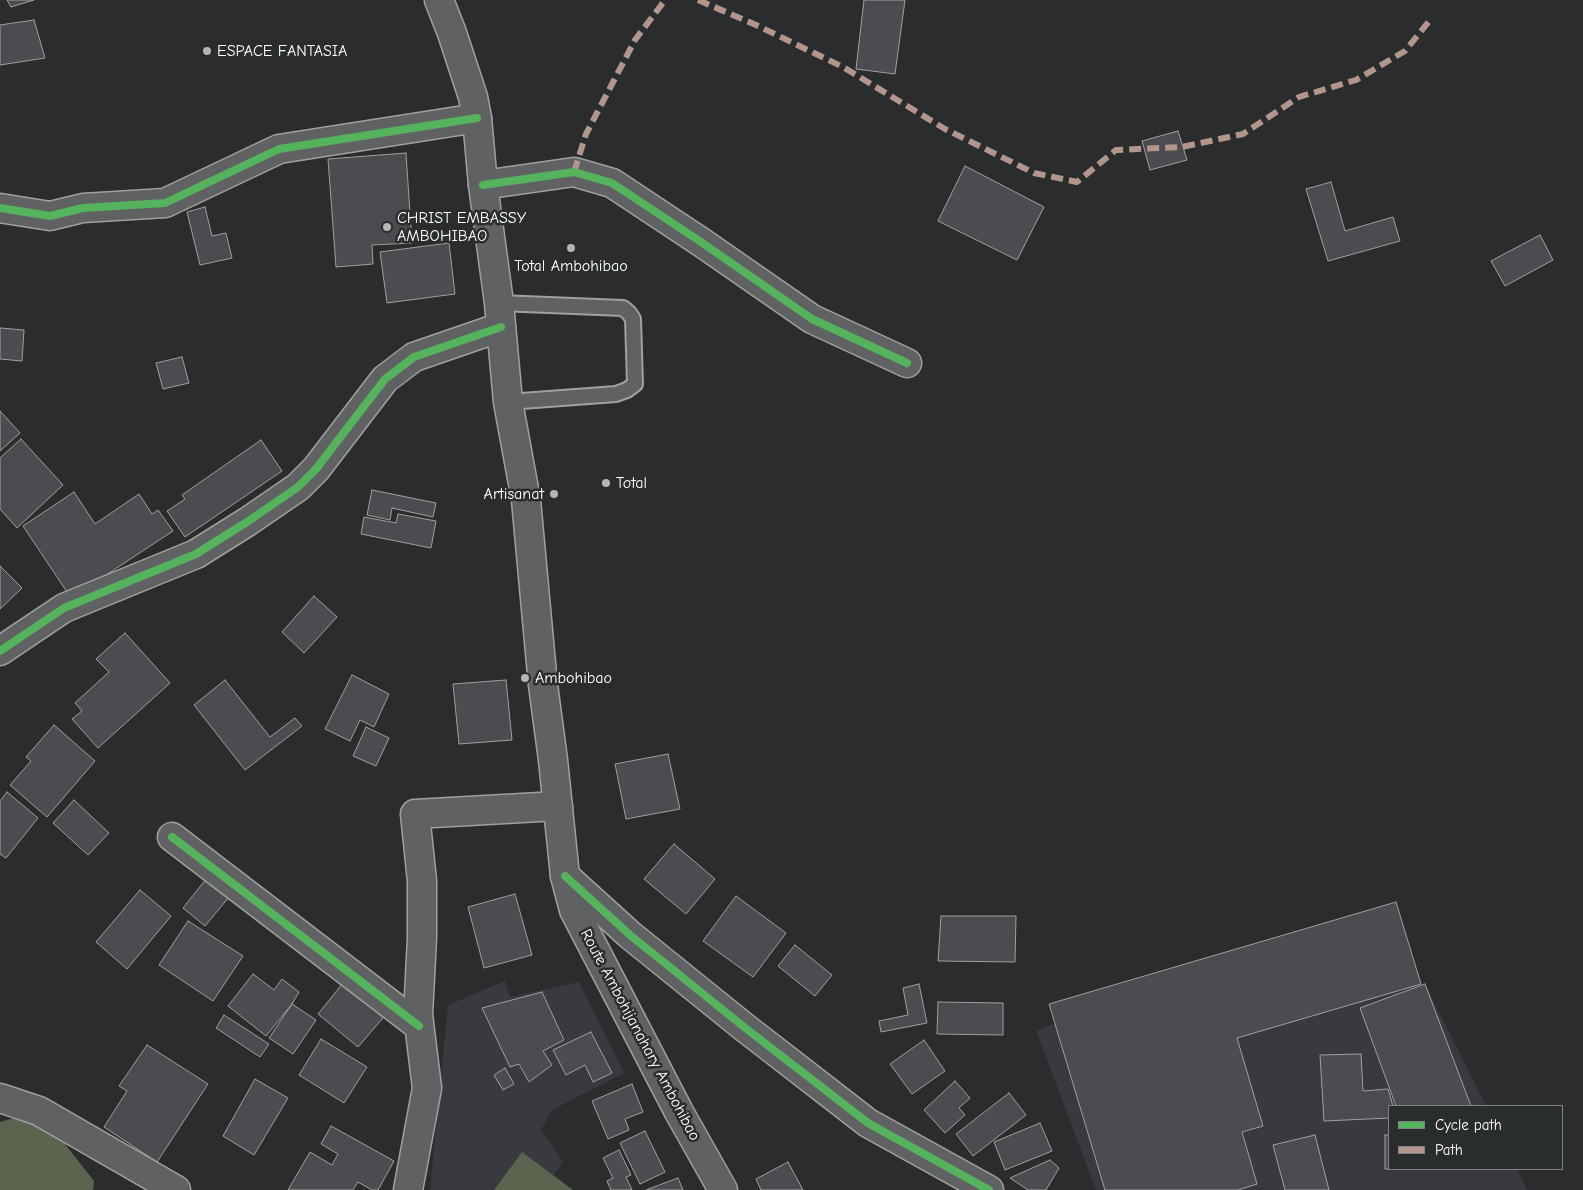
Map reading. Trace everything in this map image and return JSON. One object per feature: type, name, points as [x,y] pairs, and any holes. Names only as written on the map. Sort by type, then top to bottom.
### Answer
[{"type":"street","name":"Route Ambohijanahary Ambohibao","points":[[438,0],[452,33],[473,97],[477,118],[508,402],[526,500],[543,685],[565,876],[574,910],[678,1112],[723,1190]]},
{"type":"street","points":[[0,208],[50,216],[83,208],[165,203],[280,149],[477,118]]},
{"type":"street","points":[[483,185],[574,172],[612,183],[812,319],[907,363]]},
{"type":"street","points":[[0,651],[64,608],[196,554],[247,522],[298,487],[316,469],[386,379],[414,357],[500,315]]},
{"type":"street","points":[[408,1190],[427,1088],[418,1015],[422,938],[422,881],[415,814],[558,806]]},
{"type":"street","points":[[172,837],[419,1026]]},
{"type":"street","points":[[565,876],[630,935],[744,1027],[868,1123],[989,1190]]},
{"type":"street","points":[[0,1098],[39,1111],[176,1190]]},
{"type":"lane","points":[[500,315],[623,308],[634,319],[635,384],[628,390],[616,394],[508,402]]},
{"type":"shaded area","points":[[1391,920],[1421,984],[1425,984],[1486,1105],[1388,1105],[1388,1170],[1517,1170],[1527,1190],[1096,1190],[1036,1030]]},
{"type":"shaded area","points":[[505,981],[510,997],[579,982],[624,1073],[552,1110],[541,1130],[563,1162],[543,1190],[430,1190],[448,1005]]},
{"type":"green space","points":[[39,1111],[94,1181],[93,1190],[0,1190],[0,1122]]},
{"type":"green space","points":[[522,1152],[573,1190],[494,1190]]},
{"type":"building","points":[[7,0],[34,0],[11,7]]},
{"type":"building","points":[[864,0],[905,0],[895,74],[856,69]]},
{"type":"building","points":[[34,20],[45,58],[0,65],[0,25]]},
{"type":"building","points":[[1178,131],[1187,160],[1150,170],[1142,141]]},
{"type":"building","points":[[406,153],[412,243],[372,245],[373,264],[336,267],[328,159]]},
{"type":"building","points":[[965,166],[1044,207],[1017,260],[938,221]]},
{"type":"building","points":[[1331,182],[1345,231],[1393,217],[1400,241],[1328,261],[1306,189]]},
{"type":"building","points":[[205,207],[212,236],[226,233],[232,258],[200,265],[187,212]]},
{"type":"building","points":[[1540,235],[1553,260],[1505,286],[1491,261]]},
{"type":"building","points":[[449,243],[455,294],[387,303],[380,252]]},
{"type":"building","points":[[0,328],[24,330],[22,361],[0,359]]},
{"type":"building","points":[[182,357],[189,383],[163,389],[156,363]]},
{"type":"building","points":[[0,411],[20,433],[0,451]]},
{"type":"building","points":[[21,439],[63,485],[17,528],[0,509],[0,458]]},
{"type":"building","points":[[261,440],[282,471],[185,537],[167,511],[185,499],[182,495]]},
{"type":"building","points":[[372,490],[436,503],[433,517],[392,508],[390,520],[367,515]]},
{"type":"building","points":[[74,492],[95,524],[139,494],[152,514],[158,510],[173,531],[71,598],[23,526]]},
{"type":"building","points":[[398,514],[436,521],[431,548],[361,534],[364,517],[396,523]]},
{"type":"building","points":[[0,566],[22,588],[0,609]]},
{"type":"building","points":[[314,596],[337,617],[304,653],[282,632]]},
{"type":"building","points":[[125,633],[170,683],[98,748],[72,719],[82,711],[75,703],[109,672],[96,659]]},
{"type":"building","points":[[352,675],[389,694],[374,727],[360,720],[350,741],[325,729]]},
{"type":"building","points":[[225,680],[270,737],[295,718],[302,726],[245,770],[194,705]]},
{"type":"building","points":[[506,680],[512,740],[459,744],[453,684]]},
{"type":"building","points":[[54,725],[95,761],[47,817],[10,785],[31,761],[26,757]]},
{"type":"building","points":[[366,727],[389,738],[376,766],[353,756]]},
{"type":"building","points":[[668,754],[680,809],[626,819],[615,764]]},
{"type":"building","points":[[7,792],[38,818],[6,858],[0,854],[0,801]]},
{"type":"building","points":[[74,800],[109,833],[88,855],[53,823]]},
{"type":"building","points":[[674,844],[715,879],[686,914],[644,879]]},
{"type":"building","points":[[211,873],[234,891],[205,926],[183,908]]},
{"type":"building","points":[[140,890],[171,916],[127,969],[96,942]]},
{"type":"building","points":[[515,894],[532,955],[484,968],[468,907]]},
{"type":"building","points":[[736,896],[786,933],[753,977],[703,941]]},
{"type":"building","points":[[1396,902],[1421,984],[1237,1038],[1263,1126],[1242,1132],[1257,1184],[1238,1190],[1105,1190],[1049,1004]]},
{"type":"building","points":[[941,916],[1016,916],[1015,962],[938,961]]},
{"type":"building","points":[[188,921],[243,956],[213,1001],[159,965]]},
{"type":"building","points":[[795,945],[832,975],[815,996],[778,966]]},
{"type":"building","points":[[253,974],[274,990],[282,979],[299,992],[292,1004],[266,1036],[228,1006]]},
{"type":"building","points":[[347,978],[388,1012],[358,1047],[318,1014]]},
{"type":"building","points":[[919,984],[927,1023],[881,1032],[879,1021],[908,1015],[903,988]]},
{"type":"building","points":[[1425,984],[1471,1105],[1396,1105],[1360,1008]]},
{"type":"building","points":[[542,992],[564,1040],[543,1051],[552,1065],[529,1082],[519,1064],[510,1067],[482,1008]]},
{"type":"building","points":[[938,1002],[1003,1003],[1003,1035],[937,1034]]},
{"type":"building","points":[[292,1004],[316,1020],[293,1054],[269,1038]]},
{"type":"building","points":[[224,1015],[269,1044],[260,1057],[216,1028]]},
{"type":"building","points":[[591,1032],[612,1073],[593,1082],[585,1065],[566,1075],[553,1050]]},
{"type":"building","points":[[321,1039],[367,1067],[344,1103],[299,1075]]},
{"type":"building","points":[[924,1040],[945,1071],[912,1094],[890,1064]]},
{"type":"building","points":[[147,1045],[208,1084],[157,1162],[104,1127],[127,1091],[119,1086]]},
{"type":"building","points":[[1361,1054],[1363,1091],[1388,1089],[1393,1105],[1388,1105],[1388,1118],[1324,1121],[1320,1055]]},
{"type":"building","points":[[505,1068],[514,1084],[503,1090],[494,1075]]},
{"type":"building","points":[[255,1079],[288,1098],[254,1155],[223,1136]]},
{"type":"building","points":[[955,1081],[970,1098],[959,1108],[965,1115],[945,1133],[924,1110]]},
{"type":"building","points":[[632,1084],[643,1112],[625,1119],[629,1130],[608,1139],[592,1101]]},
{"type":"building","points":[[1009,1093],[1026,1115],[973,1156],[956,1134]]},
{"type":"building","points":[[1040,1123],[1052,1151],[1005,1170],[994,1142]]},
{"type":"building","points":[[331,1126],[394,1161],[378,1190],[372,1190],[358,1182],[353,1190],[288,1190],[310,1152],[332,1165],[338,1154],[321,1144]]},
{"type":"building","points":[[645,1131],[665,1172],[640,1184],[620,1143]]},
{"type":"building","points":[[1315,1135],[1329,1190],[1285,1190],[1273,1145]]},
{"type":"building","points":[[1385,1135],[1388,1135],[1388,1169],[1385,1169]]},
{"type":"building","points":[[619,1150],[631,1175],[626,1177],[632,1190],[611,1190],[607,1181],[613,1178],[603,1158]]},
{"type":"building","points":[[1050,1160],[1059,1168],[1046,1190],[1028,1190],[1010,1178]]},
{"type":"building","points":[[788,1162],[803,1190],[761,1190],[756,1179]]},
{"type":"building","points":[[678,1178],[683,1190],[646,1190]]},
{"type":"marked path","points":[[574,172],[586,134],[635,40],[665,0]]},
{"type":"marked path","points":[[698,0],[756,25],[843,67],[945,129],[1034,173],[1077,182],[1116,150],[1182,147],[1243,134],[1299,97],[1356,80],[1405,51],[1430,20]]},
{"type":"cycle path","points":[[0,208],[50,216],[83,208],[165,203],[279,149],[477,118]]},
{"type":"cycle path","points":[[483,185],[574,172],[612,183],[812,319],[907,363]]},
{"type":"cycle path","points":[[0,651],[64,608],[196,554],[247,522],[298,487],[316,469],[385,379],[414,357],[501,327]]},
{"type":"cycle path","points":[[172,837],[419,1026]]},
{"type":"cycle path","points":[[565,876],[630,935],[744,1027],[868,1123],[989,1190]]},
{"type":"place","name":"ESPACE FANTASIA","points":[[207,51]]},
{"type":"place","name":"CHRIST EMBASSY AMBOHIBAO","points":[[387,227]]},
{"type":"place","name":"Total Ambohibao","points":[[571,248]]},
{"type":"place","name":"Total","points":[[606,483]]},
{"type":"place","name":"Artisanat","points":[[554,494]]},
{"type":"place","name":"Ambohibao","points":[[525,678]]}]
